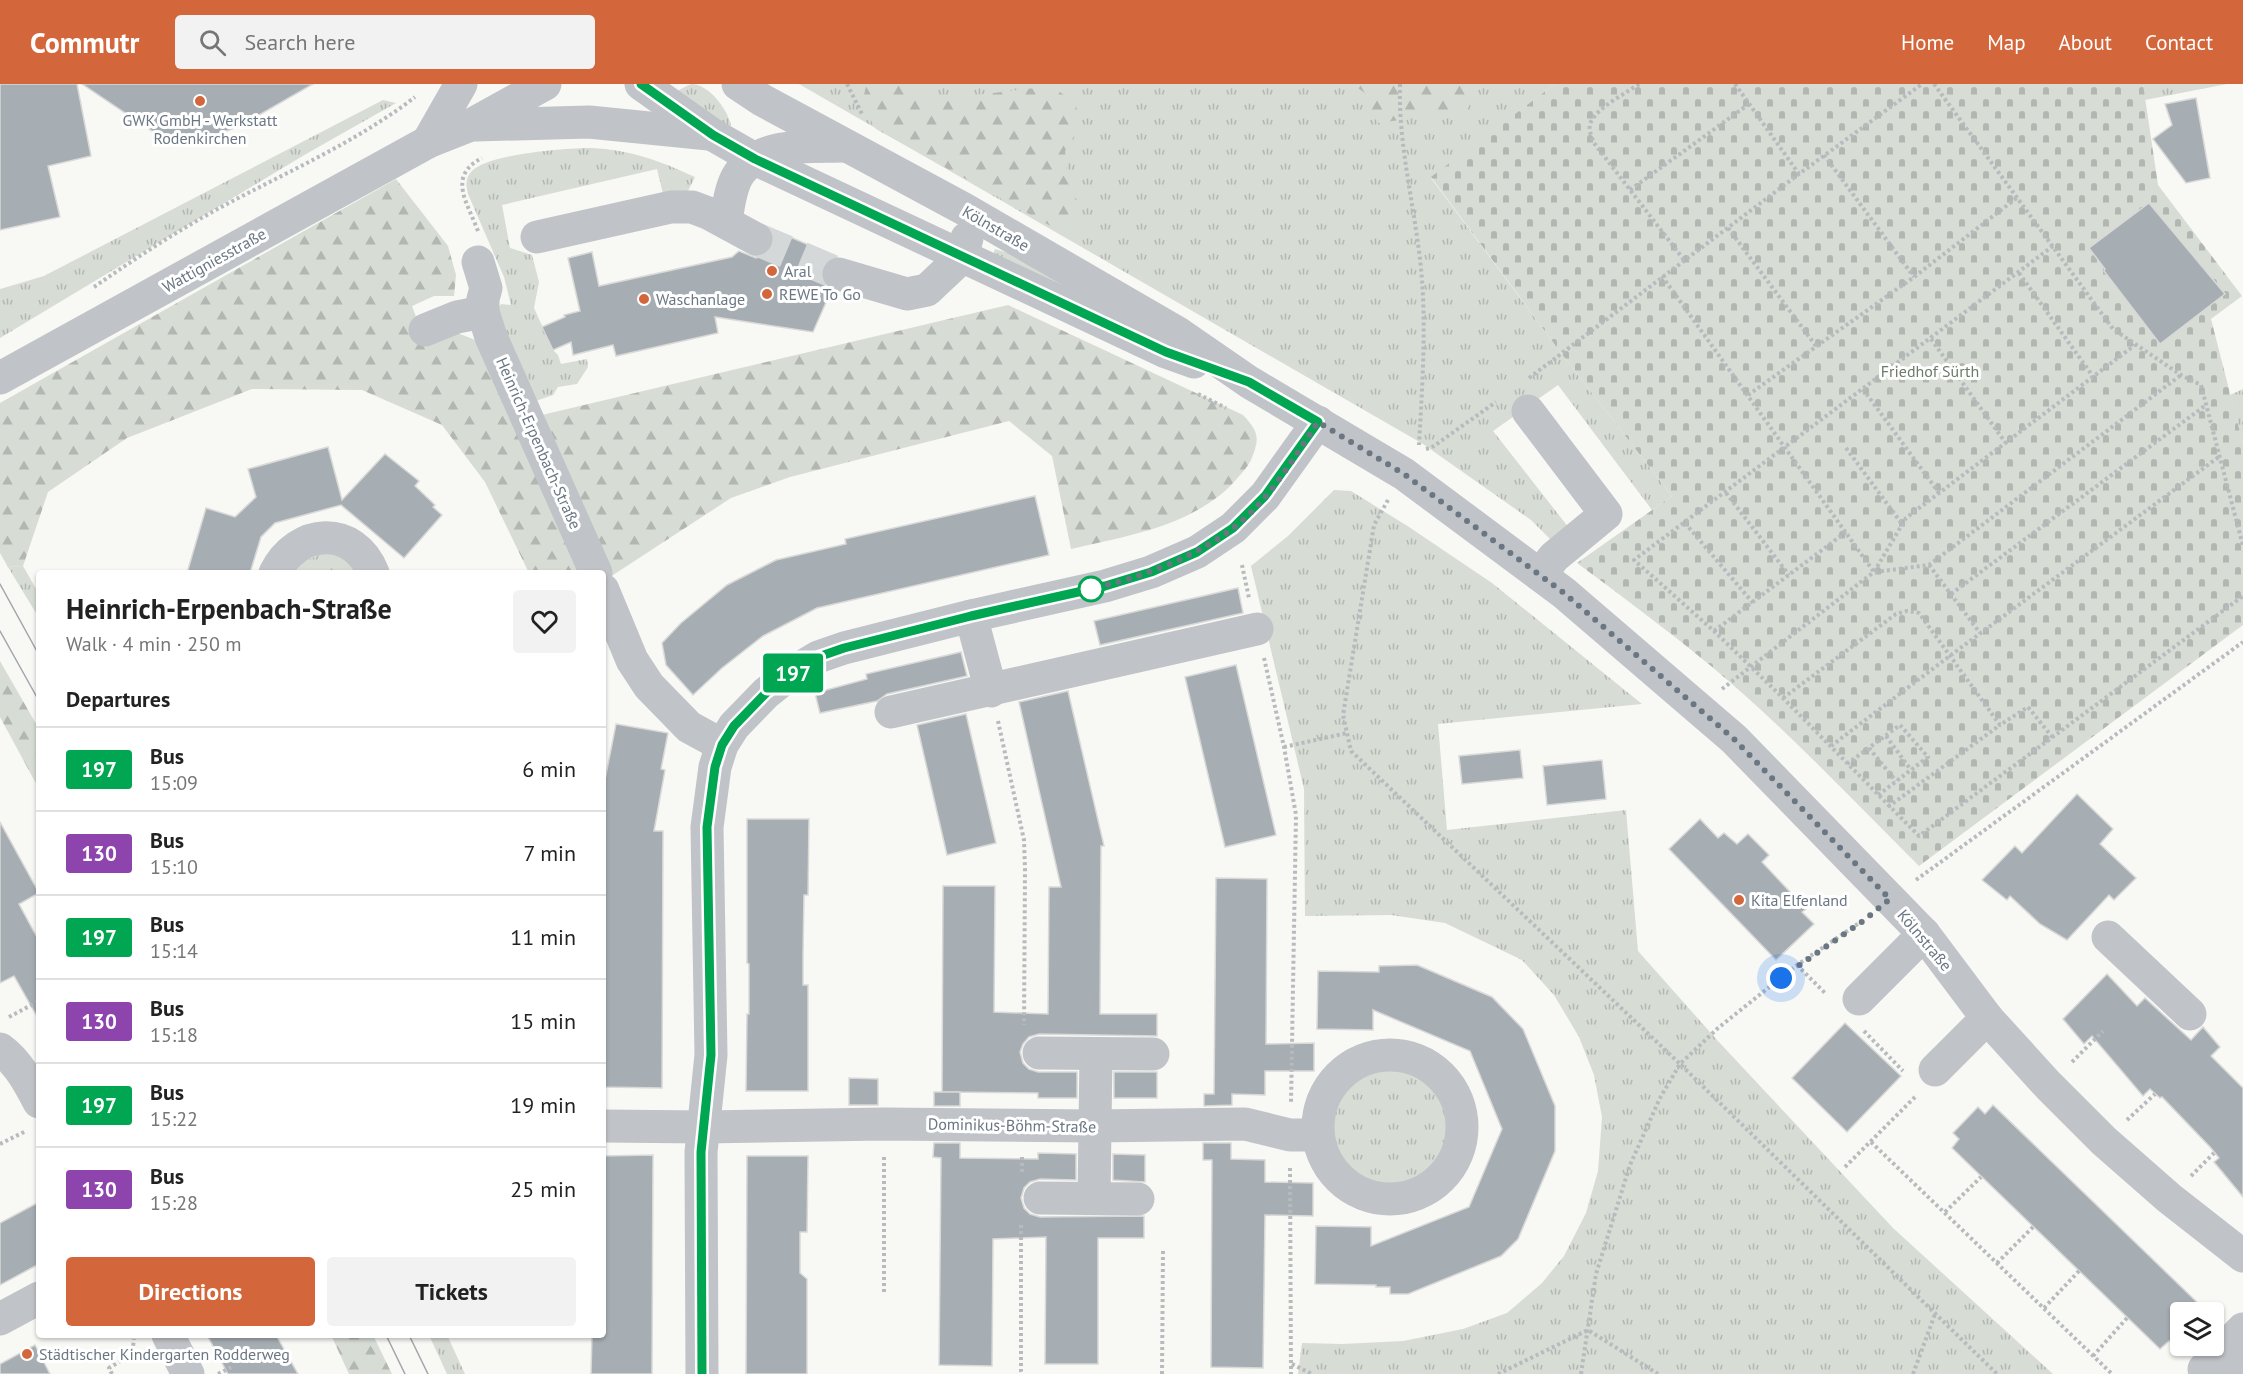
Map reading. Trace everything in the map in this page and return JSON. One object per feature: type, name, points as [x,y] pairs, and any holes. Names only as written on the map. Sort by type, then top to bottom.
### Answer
[{"type":"street","points":[[428,141],[461,84]]},
{"type":"street","name":"Wattigniesstraße","points":[[0,378],[428,141],[471,125],[545,84]]},
{"type":"street","name":"Kölnstraße","points":[[641,84],[713,135],[755,159],[1166,352],[1249,382]]},
{"type":"street","name":"Kölnstraße","points":[[738,84],[855,133],[964,209],[1178,333],[1249,382],[1404,474],[1564,593],[1734,739],[1924,934],[1987,1018],[2048,1085],[2104,1141],[2161,1191],[2243,1256]]},
{"type":"street","points":[[471,125],[589,122],[713,135]]},
{"type":"street","points":[[726,222],[729,200],[737,176],[755,159],[783,148],[855,133]]},
{"type":"street","points":[[537,237],[670,207],[692,207],[756,239]]},
{"type":"street","points":[[839,274],[907,294],[927,290],[962,257],[968,231],[964,209]]},
{"type":"street","name":"Heinrich-Erpenbach-Straße","points":[[478,262],[486,288],[483,312],[491,337],[595,570]]},
{"type":"street","points":[[425,330],[457,317],[483,312]]},
{"type":"street","points":[[1519,396],[1606,514],[1554,557],[1540,575]]},
{"type":"street","points":[[702,1374],[700,1180],[711,1055],[707,827],[715,767],[722,745],[734,726],[757,701],[790,674],[818,657],[844,648],[971,616],[1105,586],[1151,572],[1197,552],[1233,528],[1265,496],[1318,422]]},
{"type":"street","points":[[276,570],[282,559],[294,547],[311,540],[327,538],[344,541],[358,550],[373,570]]},
{"type":"street","points":[[606,597],[632,660],[649,686],[689,727],[722,745]]},
{"type":"street","points":[[971,616],[991,691]]},
{"type":"street","points":[[891,712],[1257,629]]},
{"type":"street","points":[[1859,999],[1924,934]]},
{"type":"street","points":[[2108,937],[2190,1014]]},
{"type":"street","points":[[1935,1070],[1987,1018]]},
{"type":"street","points":[[0,1049],[10,1056],[20,1069],[36,1097]]},
{"type":"street","points":[[1039,1053],[1152,1054]]},
{"type":"street","points":[[1094,1198],[1096,1054]]},
{"type":"street","points":[[1385,1055],[1405,1056],[1423,1062],[1439,1073],[1451,1088],[1460,1106],[1463,1125],[1461,1143],[1444,1175],[1430,1187],[1413,1195],[1395,1199],[1377,1198],[1359,1192],[1344,1183],[1331,1169],[1323,1152],[1304,1135],[1319,1116],[1324,1097],[1335,1081],[1349,1068],[1366,1059],[1385,1055]]},
{"type":"street","name":"Dominikus-Böhm-Straße","points":[[606,1125],[705,1127],[884,1124],[1095,1126],[1245,1124],[1304,1135]]},
{"type":"street","points":[[1040,1198],[1138,1199]]},
{"type":"street","points":[[0,1319],[36,1300]]},
{"type":"street","points":[[2204,1369],[2243,1329]]},
{"type":"street","points":[[170,1338],[188,1374]]},
{"type":"street","points":[[2239,1374],[2236,1371],[2243,1364]]},
{"type":"path","points":[[847,84],[855,133]]},
{"type":"path","points":[[1400,84],[1402,138],[1422,280],[1424,325],[1419,451],[1431,448],[1519,396],[1662,276],[1922,84]]},
{"type":"path","points":[[1639,84],[1599,112],[1591,121],[1589,132],[1593,143],[1683,260]]},
{"type":"path","points":[[1735,84],[1799,174]]},
{"type":"path","points":[[1934,84],[2113,329],[2181,375],[2201,385],[2243,546]]},
{"type":"path","points":[[84,293],[132,260],[222,206],[388,118],[424,91]]},
{"type":"path","points":[[1630,190],[1749,104]]},
{"type":"path","points":[[1824,155],[1914,277]]},
{"type":"path","points":[[478,262],[483,243],[462,188],[462,174],[472,164],[486,156]]},
{"type":"path","points":[[1748,395],[1914,277],[2018,197]]},
{"type":"path","points":[[1728,228],[1816,346]]},
{"type":"path","points":[[2053,246],[1634,560],[1714,631],[1783,698],[1919,837],[2243,596]]},
{"type":"path","points":[[2019,273],[2092,375]]},
{"type":"path","points":[[1662,276],[1874,572]]},
{"type":"path","points":[[1931,339],[2005,442]]},
{"type":"path","points":[[1698,707],[1874,572],[1906,518],[2092,375],[2135,345]]},
{"type":"path","points":[[1874,572],[1929,565],[2181,375]]},
{"type":"path","points":[[1863,389],[1939,493]]},
{"type":"path","points":[[1951,594],[2206,405]]},
{"type":"path","points":[[1846,448],[1902,524]]},
{"type":"path","points":[[1831,746],[2221,456]]},
{"type":"path","points":[[1726,493],[1789,575]]},
{"type":"path","points":[[1386,504],[1374,525],[1343,715],[1351,751],[1680,1064],[1997,1374]]},
{"type":"path","points":[[1685,523],[1753,603]]},
{"type":"path","points":[[1714,631],[1846,532]]},
{"type":"path","points":[[1242,565],[1284,747],[1296,815],[1304,1135],[1291,1374]]},
{"type":"path","points":[[1929,565],[1980,633]]},
{"type":"path","points":[[1783,698],[1896,614],[1907,611],[1919,613],[2000,725]]},
{"type":"path","points":[[1581,1374],[1596,1274],[1630,1165],[1660,1098],[1680,1064],[1726,1021],[1797,965],[1863,921],[2243,642]]},
{"type":"path","points":[[1888,807],[2028,707],[2053,738]]},
{"type":"path","points":[[1847,764],[1900,725],[1928,757],[1877,795]]},
{"type":"path","points":[[1284,747],[1347,733]]},
{"type":"path","points":[[1886,736],[1911,770]]},
{"type":"path","points":[[1869,748],[1896,781]]},
{"type":"path","points":[[8,1018],[36,1003]]},
{"type":"path","points":[[2048,1085],[2103,1031]]},
{"type":"path","points":[[1845,1167],[1917,1095],[1935,1070]]},
{"type":"path","points":[[884,1124],[884,1292]]},
{"type":"path","points":[[1871,1142],[2112,1374]]},
{"type":"path","points":[[1945,1212],[1981,1177]]},
{"type":"path","points":[[1997,1263],[2033,1227]]},
{"type":"path","points":[[1162,1374],[1163,1251]]},
{"type":"path","points":[[2044,1308],[2079,1271]]},
{"type":"path","points":[[1913,1374],[1935,1314]]},
{"type":"path","points":[[2093,1356],[2127,1318]]},
{"type":"path","points":[[1498,1374],[1588,1330]]},
{"type":"path","points":[[1588,1330],[1658,1374]]},
{"type":"path","points":[[112,1374],[109,1368],[132,1354],[134,1338]]},
{"type":"path","points":[[1292,1364],[1312,1374]]},
{"type":"path","points":[[218,1374],[234,1366]]},
{"type":"green space","points":[[691,84],[704,88],[716,98],[726,112],[731,125],[727,132],[669,95]]},
{"type":"green space","points":[[799,84],[1555,84],[1431,178],[1561,353],[1672,496],[1652,510],[1558,385],[1493,431],[1569,528],[1553,542],[1531,520],[1423,444]]},
{"type":"green space","points":[[867,84],[905,84],[927,98],[952,98],[1052,86],[1076,104],[1079,128],[1065,151],[1068,181],[1081,209],[1072,238],[876,129],[869,118],[864,102]]},
{"type":"green space","points":[[1352,84],[1468,84],[1472,100],[1467,110],[1379,123],[1370,114],[1365,93]]},
{"type":"green space","name":"Friedhof Sürth","points":[[1555,84],[2143,84],[2158,185],[2242,296],[2211,319],[2243,444],[2243,625],[1919,866],[1817,763],[1738,689],[1678,639],[1577,563],[1672,496],[1561,353],[1431,177]]},
{"type":"green space","points":[[2143,84],[2227,84],[2145,100]]},
{"type":"green space","points":[[383,100],[396,103],[306,154],[0,338],[0,289],[44,276]]},
{"type":"green space","points":[[591,148],[644,157],[695,177],[688,191],[664,198],[657,169],[502,205],[510,248],[532,255],[539,282],[534,308],[553,350],[558,355],[561,364],[587,359],[588,367],[577,384],[558,387],[553,395],[530,403],[494,316],[501,304],[511,305],[504,277],[468,194],[467,180],[471,172],[479,166],[509,156]]},
{"type":"green space","points":[[396,179],[448,246],[456,275],[454,296],[434,296],[412,306],[416,317],[478,341],[515,426],[546,414],[1008,305],[1243,415],[1255,431],[1257,441],[1248,466],[1218,497],[1199,509],[1179,519],[1136,534],[1071,549],[1052,456],[1009,421],[790,477],[731,498],[610,577],[606,575],[606,570],[528,570],[485,482],[442,425],[362,390],[252,389],[127,438],[48,492],[23,566],[8,567],[0,553],[0,403]]},
{"type":"green space","points":[[995,249],[1018,256],[1104,303],[991,259]]},
{"type":"green space","points":[[2243,389],[2243,444],[2230,395]]},
{"type":"green space","points":[[1334,490],[1351,491],[1492,583],[1642,704],[1438,724],[1447,830],[1626,810],[1638,951],[1717,1040],[1893,1228],[2053,1374],[1298,1374],[1302,1343],[1403,1341],[1463,1329],[1507,1313],[1542,1283],[1564,1256],[1586,1213],[1598,1171],[1602,1117],[1594,1075],[1579,1037],[1554,995],[1522,960],[1445,923],[1391,915],[1305,916],[1304,789],[1251,566],[1288,536]]},
{"type":"green space","points":[[332,549],[356,570],[287,570]]},
{"type":"green space","points":[[23,566],[36,589],[36,613],[8,567]]},
{"type":"green space","points":[[0,661],[36,724],[36,783],[0,717]]},
{"type":"green space","points":[[1391,1067],[1414,1072],[1433,1084],[1445,1103],[1450,1126],[1445,1149],[1433,1168],[1414,1180],[1391,1185],[1368,1180],[1349,1168],[1337,1149],[1332,1126],[1337,1103],[1349,1084],[1368,1072]]},
{"type":"green space","points":[[332,1338],[374,1338],[392,1374],[349,1374]]},
{"type":"green space","points":[[430,1338],[448,1338],[465,1374],[447,1374]]},
{"type":"building","points":[[0,84],[77,84],[91,156],[48,166],[60,217],[0,230]]},
{"type":"building","name":"GWK GmbH - Werkstatt Rodenkirchen","points":[[82,84],[313,84],[240,126],[213,136],[181,138],[152,131]]},
{"type":"building","points":[[2196,98],[2210,178],[2186,183],[2153,139],[2172,125],[2165,104]]},
{"type":"building","points":[[2149,203],[2225,294],[2160,344],[2089,248]]},
{"type":"building","points":[[772,229],[834,256],[826,261],[821,269],[821,279],[831,291],[813,332],[715,317],[718,333],[616,356],[613,345],[573,355],[571,342],[553,350],[542,327],[565,317],[564,315],[580,311],[568,258],[592,252],[599,286],[732,257],[739,251],[756,258],[765,255],[773,247],[775,238]]},
{"type":"building","points":[[328,447],[342,500],[385,454],[419,481],[415,486],[442,515],[404,558],[341,505],[275,523],[261,537],[251,570],[188,570],[206,508],[235,517],[256,497],[248,469]]},
{"type":"building","points":[[1035,496],[1049,555],[817,608],[763,636],[722,668],[693,695],[666,665],[662,643],[681,623],[727,585],[776,560],[846,544],[845,539]]},
{"type":"building","points":[[1238,588],[1243,613],[1100,645],[1094,621]]},
{"type":"building","points":[[961,652],[967,676],[887,694],[877,701],[820,713],[815,693],[867,679],[866,674]]},
{"type":"building","points":[[1236,665],[1276,835],[1225,847],[1185,677]]},
{"type":"building","points":[[1068,691],[1104,846],[1101,846],[1100,1014],[1157,1014],[1157,1036],[1039,1034],[1029,1037],[1020,1052],[1023,1063],[1029,1069],[1038,1072],[1077,1072],[1077,1098],[1038,1098],[1038,1093],[942,1092],[943,886],[995,886],[994,1012],[1048,1014],[1049,887],[1061,887],[1019,702]]},
{"type":"building","points":[[966,714],[996,843],[947,855],[917,725]]},
{"type":"building","points":[[616,724],[668,733],[661,769],[665,770],[654,831],[663,831],[662,1088],[606,1087],[606,775]]},
{"type":"building","points":[[1520,750],[1523,778],[1462,784],[1459,756]]},
{"type":"building","points":[[1602,760],[1606,799],[1547,805],[1543,766]]},
{"type":"building","points":[[2077,794],[2113,829],[2100,844],[2136,878],[2114,900],[2109,895],[2067,940],[2040,924],[2010,896],[2007,900],[1982,880],[2015,846],[2022,853]]},
{"type":"building","points":[[747,819],[809,819],[808,895],[804,895],[803,955],[803,985],[808,985],[808,1091],[746,1091],[747,1014],[749,1014]]},
{"type":"building","points":[[1700,819],[1718,838],[1724,833],[1737,844],[1748,834],[1769,855],[1762,862],[1806,909],[1802,912],[1814,924],[1776,960],[1669,849]]},
{"type":"building","points":[[0,822],[36,888],[36,895],[19,904],[36,935],[36,1015],[14,976],[0,983]]},
{"type":"building","points":[[1216,878],[1267,879],[1266,1044],[1314,1043],[1314,1071],[1265,1071],[1265,1095],[1232,1094],[1232,1105],[1204,1106],[1204,1094],[1214,1094]]},
{"type":"building","points":[[1417,965],[1492,997],[1523,1029],[1555,1106],[1555,1151],[1518,1239],[1501,1256],[1408,1294],[1390,1294],[1390,1287],[1376,1287],[1376,1285],[1315,1284],[1316,1226],[1371,1227],[1371,1246],[1469,1207],[1502,1129],[1470,1051],[1373,1010],[1373,1030],[1317,1029],[1318,971],[1379,972],[1379,966]]},
{"type":"building","points":[[2107,974],[2137,1006],[2145,998],[2191,1040],[2203,1027],[2220,1047],[2211,1056],[2243,1088],[2243,1197],[2214,1162],[2219,1158],[2211,1148],[2162,1097],[2160,1098],[2150,1089],[2143,1096],[2092,1036],[2084,1044],[2063,1019]]},
{"type":"building","points":[[1845,1023],[1901,1076],[1847,1132],[1792,1078]]},
{"type":"building","points":[[1114,1072],[1157,1072],[1157,1098],[1114,1098]]},
{"type":"building","points":[[849,1078],[878,1079],[878,1105],[849,1105]]},
{"type":"building","points":[[934,1092],[960,1092],[960,1106],[934,1106]]},
{"type":"building","points":[[1993,1105],[2197,1302],[2170,1302],[2170,1342],[2160,1349],[1952,1148],[1959,1139],[1953,1133],[1978,1107],[1985,1114]]},
{"type":"building","points":[[934,1143],[960,1143],[960,1158],[1038,1159],[1038,1153],[1076,1154],[1076,1180],[1040,1179],[1030,1182],[1024,1188],[1021,1198],[1024,1208],[1030,1214],[1040,1217],[1144,1216],[1144,1238],[1098,1238],[1098,1364],[1045,1364],[1046,1237],[993,1239],[992,1366],[939,1365],[941,1158],[933,1157]]},
{"type":"building","points":[[1203,1143],[1231,1143],[1231,1159],[1265,1160],[1265,1182],[1313,1183],[1313,1216],[1265,1215],[1263,1368],[1211,1367],[1212,1160],[1203,1160]]},
{"type":"building","points":[[1113,1154],[1145,1155],[1145,1182],[1113,1180]]},
{"type":"building","points":[[653,1155],[652,1374],[591,1374],[592,1338],[606,1338],[606,1156]]},
{"type":"building","points":[[747,1156],[808,1156],[807,1232],[800,1232],[800,1273],[807,1279],[807,1374],[746,1374]]},
{"type":"building","points":[[36,1204],[36,1266],[0,1285],[0,1223]]},
{"type":"building","points":[[209,1338],[278,1338],[298,1374],[228,1374]]},
{"type":"building","points":[[35,1345],[50,1374],[0,1374],[0,1364]]},
{"type":"tunnel","points":[[756,239],[839,274]]},
{"type":"tram line","points":[[0,584],[36,650]]},
{"type":"tram line","points":[[0,631],[36,696]]},
{"type":"tram line","points":[[387,1338],[405,1374]]},
{"type":"tram line","points":[[410,1338],[428,1374]]},
{"type":"bus line","name":"197","points":[[641,84],[713,135],[755,159],[1166,352],[1249,382],[1318,422],[1265,496],[1233,528],[1197,552],[1151,572],[1105,586],[971,616],[844,648],[818,657],[790,674],[766,693],[734,726],[722,745],[715,767],[707,827],[711,1055],[700,1180],[702,1374]]},
{"type":"place","name":"GWK GmbH - Werkstatt Rodenkirchen","points":[[200,101]]},
{"type":"place","name":"Aral","points":[[772,271]]},
{"type":"place","name":"REWE To Go","points":[[767,294]]},
{"type":"place","name":"Waschanlage","points":[[644,299]]},
{"type":"place","name":"Kita Elfenland","points":[[1739,900]]},
{"type":"place","name":"Städtischer Kindergarten Rodderweg","points":[[27,1354]]},
{"type":"route","points":[[1091,589],[1089,589],[1151,572],[1197,552],[1233,528],[1265,496],[1318,422],[1404,474],[1564,593],[1734,739],[1890,899],[1863,921],[1781,978]]}]
